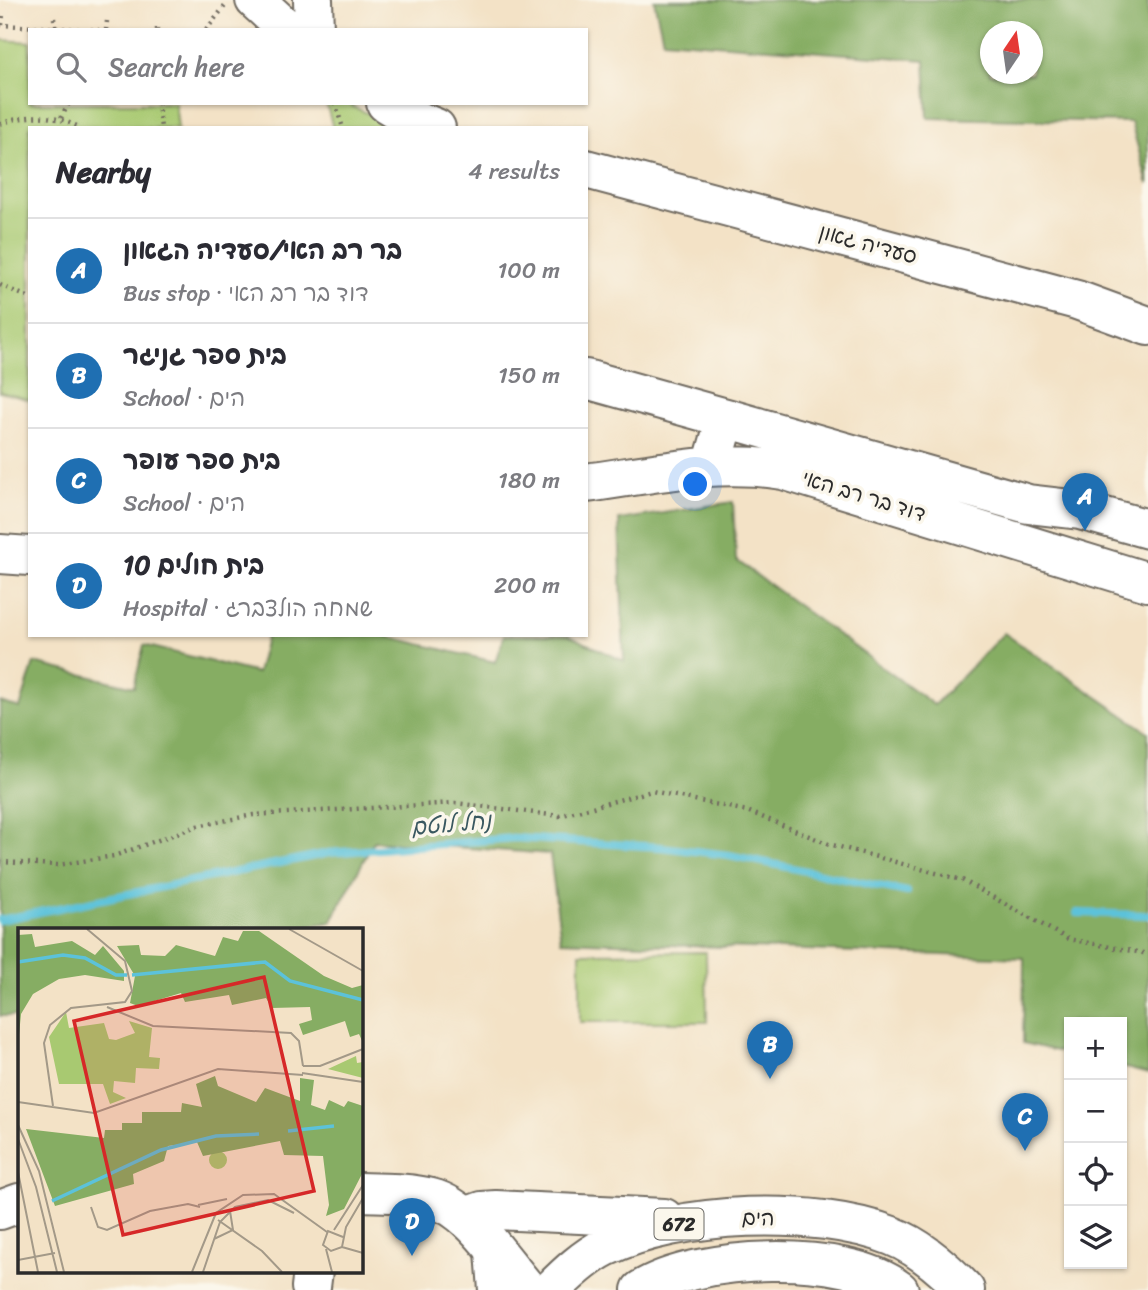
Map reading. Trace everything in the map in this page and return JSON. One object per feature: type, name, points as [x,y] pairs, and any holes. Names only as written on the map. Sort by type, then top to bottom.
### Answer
[{"type":"street","points":[[313,0],[314,28]]},
{"type":"street","points":[[239,5],[284,28]]},
{"type":"street","points":[[390,105],[432,126]]},
{"type":"street","name":"סעדיה גאון","points":[[588,170],[1077,300],[1148,326]]},
{"type":"street","points":[[588,380],[1028,504],[1080,510],[1148,529]]},
{"type":"street","points":[[712,466],[726,418]]},
{"type":"street","name":"דוד בר רב האי","points":[[588,483],[712,466],[759,466],[783,470],[1144,580]]},
{"type":"street","points":[[0,554],[28,556]]},
{"type":"street","points":[[362,1192],[431,1198],[445,1203],[465,1217],[528,1290]]},
{"type":"street","points":[[0,1210],[18,1203]]},
{"type":"street","points":[[465,1217],[482,1211],[496,1210],[694,1220]]},
{"type":"street","name":"הים","points":[[551,1290],[578,1265],[603,1248],[629,1237],[694,1220],[779,1218],[826,1221],[870,1229],[894,1237],[919,1250],[965,1289]]},
{"type":"street","points":[[495,1251],[498,1290]]},
{"type":"street","name":"הים","points":[[646,1288],[674,1274],[713,1266],[757,1262],[809,1263],[843,1268],[872,1276],[899,1290]]},
{"type":"path","points":[[209,28],[239,5]]},
{"type":"path","points":[[3,13],[1,25],[42,28]]},
{"type":"path","points":[[54,18],[55,28]]},
{"type":"path","points":[[106,28],[107,22]]},
{"type":"path","points":[[61,118],[68,105]]},
{"type":"path","points":[[158,105],[161,126]]},
{"type":"path","points":[[336,105],[342,126]]},
{"type":"path","points":[[0,124],[29,116],[61,118],[77,126]]},
{"type":"path","points":[[0,285],[28,297]]},
{"type":"path","points":[[0,862],[58,865],[114,856],[197,826],[253,815],[455,803],[559,816],[652,791],[747,811],[829,844],[962,880],[1068,939],[1148,954]]},
{"type":"green space","points":[[654,0],[1148,0],[1148,184],[1131,122],[928,118],[925,60],[663,40]]},
{"type":"green space","points":[[0,40],[28,42],[28,105],[175,105],[178,126],[28,126],[28,399],[0,392]]},
{"type":"green space","points":[[327,105],[351,105],[397,126],[332,126]]},
{"type":"green space","points":[[733,502],[736,560],[934,705],[1004,633],[1148,732],[1148,1074],[1127,1068],[1127,1017],[1064,1017],[1064,1053],[1023,1043],[1024,958],[561,941],[550,854],[374,841],[331,922],[294,928],[18,928],[18,1016],[0,1016],[0,702],[20,708],[34,663],[134,687],[144,645],[257,673],[266,637],[390,637],[495,662],[503,637],[572,637],[624,661],[619,520]]},
{"type":"green space","points":[[706,952],[707,1022],[580,1022],[580,953]]},
{"type":"waterway","name":"נחל לוטם","points":[[0,920],[329,853],[515,838],[660,847],[729,855],[907,892]]},
{"type":"waterway","name":"נחל לוטם","points":[[1077,913],[1148,915]]},
{"type":"place","name":"בר רב האי/סעדיה הגאון","points":[[1085,531]]},
{"type":"place","name":"בית ספר גניגר","points":[[770,1079]]},
{"type":"place","name":"בית ספר עופר","points":[[1025,1151]]},
{"type":"place","name":"בית חולים 10","points":[[412,1256]]}]
